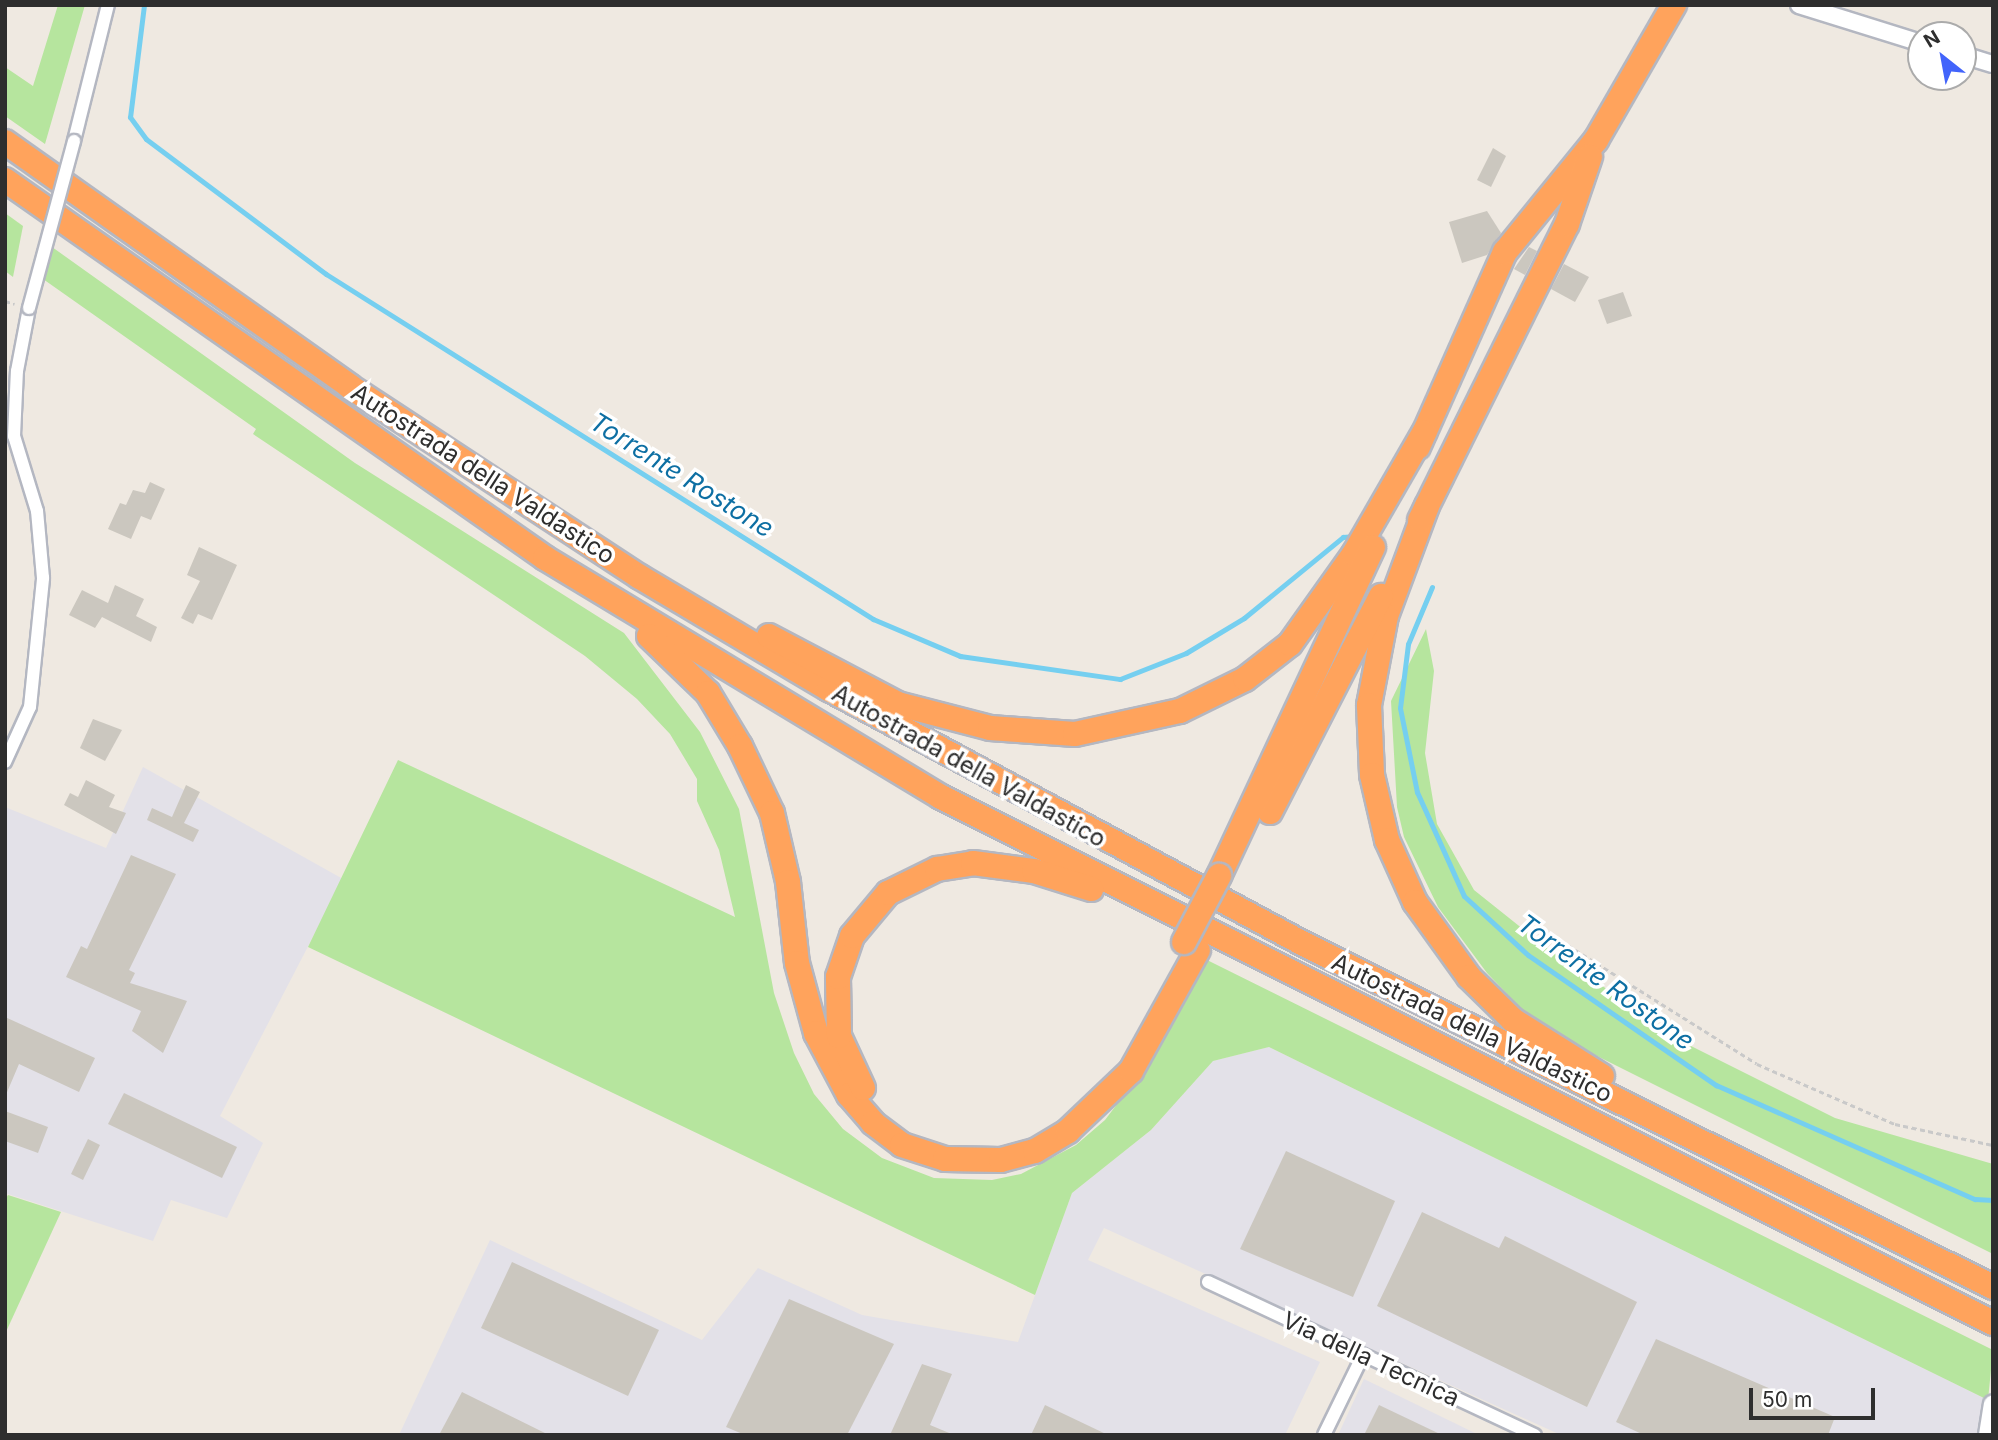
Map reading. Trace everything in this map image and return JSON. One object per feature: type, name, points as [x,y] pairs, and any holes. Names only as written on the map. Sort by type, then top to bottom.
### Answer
[{"type":"highway","points":[[1225,881],[1505,252],[1596,140],[1674,5]]},
{"type":"highway","points":[[545,558],[672,653],[708,693],[772,813],[788,882],[797,963],[826,1059],[873,1123],[902,1144],[945,1159],[1001,1160],[1035,1151],[1068,1131],[1130,1071],[1225,881],[1427,506],[1567,224],[1596,140]]},
{"type":"highway","name":"Autostrada della Valdastico","points":[[5,142],[349,386],[552,521],[740,637],[1034,803],[1302,943],[1993,1287]]},
{"type":"highway","name":"Autostrada della Valdastico","points":[[5,180],[545,558],[941,797],[1176,918],[1993,1324]]},
{"type":"highway","points":[[552,521],[898,704],[990,728],[1076,734],[1127,726],[1214,697],[1290,644],[1354,554],[1424,433]]},
{"type":"highway","points":[[1427,506],[1378,650],[1368,738],[1387,840],[1415,902],[1448,953],[1505,1013],[1555,1049],[1993,1274]]},
{"type":"highway","points":[[1176,918],[1021,868],[973,863],[937,869],[888,893],[852,936],[838,976],[839,1036],[871,1099],[901,1126],[954,1145],[1010,1142],[1068,1115],[1100,1085],[1191,946]]},
{"type":"main road","points":[[1988,1435],[1993,1404]]},
{"type":"street","points":[[5,762],[30,707],[43,578],[37,511],[14,436],[17,371],[29,308],[108,5]]},
{"type":"street","points":[[1798,5],[1907,39]]},
{"type":"street","name":"Via della Tecnica","points":[[1208,1282],[1535,1435]]},
{"type":"street","points":[[1324,1435],[1363,1355]]},
{"type":"path","points":[[1539,928],[1757,1064],[1895,1124],[1993,1145]]},
{"type":"shaded area","points":[[143,767],[343,879],[220,1116],[263,1143],[227,1218],[171,1200],[153,1241],[5,1193],[5,807],[106,848]]},
{"type":"shaded area","points":[[1269,1047],[1988,1400],[1980,1435],[1561,1435],[1104,1228],[1088,1260],[1320,1362],[1285,1435],[399,1435],[490,1240],[702,1340],[758,1268],[862,1315],[1018,1342],[1072,1193],[1151,1130],[1213,1061]]},
{"type":"shaded area","points":[[1364,1379],[1479,1435],[1338,1435]]},
{"type":"green space","points":[[58,5],[85,5],[45,144],[5,116],[5,67],[33,86]]},
{"type":"green space","points":[[5,213],[23,226],[13,277],[5,271]]},
{"type":"green space","points":[[52,247],[355,463],[624,633],[700,732],[739,809],[774,993],[794,1053],[814,1094],[843,1129],[882,1158],[934,1178],[992,1180],[1021,1174],[1076,1145],[1105,1120],[1158,1050],[1207,960],[1993,1350],[1988,1400],[1269,1047],[1213,1061],[1151,1130],[1072,1193],[1035,1295],[308,947],[398,760],[735,917],[719,850],[697,801],[697,779],[670,734],[637,699],[585,656],[253,434],[256,429],[43,279]]},
{"type":"green space","points":[[1426,629],[1434,671],[1425,753],[1437,824],[1474,890],[1548,949],[1689,1045],[1835,1118],[1993,1164],[1993,1254],[1539,1027],[1487,973],[1438,907],[1404,837],[1397,807],[1391,701]]},
{"type":"green space","points":[[8,1195],[61,1212],[5,1334],[5,1200]]},
{"type":"building","points":[[1493,148],[1506,156],[1491,187],[1477,180]]},
{"type":"building","points":[[1487,211],[1501,233],[1487,255],[1462,263],[1449,222]]},
{"type":"building","points":[[1529,247],[1537,251],[1525,275],[1514,269]]},
{"type":"building","points":[[1564,264],[1589,277],[1575,302],[1551,289]]},
{"type":"building","points":[[1623,292],[1632,316],[1607,324],[1598,300]]},
{"type":"building","points":[[150,482],[165,489],[151,520],[141,516],[131,539],[108,529],[120,503],[126,505],[133,490],[145,493]]},
{"type":"building","points":[[199,547],[237,565],[212,620],[198,614],[193,624],[181,618],[200,581],[187,575]]},
{"type":"building","points":[[115,585],[144,599],[136,616],[157,627],[151,642],[102,617],[95,628],[69,615],[82,590],[108,603]]},
{"type":"building","points":[[93,719],[122,730],[105,761],[80,748]]},
{"type":"building","points":[[86,780],[115,795],[109,807],[126,813],[116,834],[64,805],[70,793],[78,797]]},
{"type":"building","points":[[186,785],[200,792],[184,823],[199,830],[193,842],[147,820],[152,808],[172,817]]},
{"type":"building","points":[[131,855],[176,874],[129,970],[135,973],[130,983],[187,1001],[163,1053],[132,1031],[141,1011],[66,977],[81,946],[87,949]]},
{"type":"building","points":[[5,1017],[95,1058],[79,1092],[19,1064],[5,1097]]},
{"type":"building","points":[[124,1093],[237,1147],[222,1178],[108,1124]]},
{"type":"building","points":[[5,1111],[48,1127],[38,1153],[5,1141]]},
{"type":"building","points":[[88,1139],[100,1145],[83,1180],[71,1174]]},
{"type":"building","points":[[1286,1151],[1395,1201],[1353,1297],[1240,1249]]},
{"type":"building","points":[[1422,1212],[1499,1248],[1505,1236],[1637,1302],[1587,1407],[1377,1306]]},
{"type":"building","points":[[512,1262],[659,1330],[628,1396],[481,1328]]},
{"type":"building","points":[[789,1299],[894,1344],[847,1435],[745,1435],[726,1427]]},
{"type":"building","points":[[1656,1339],[1835,1417],[1828,1435],[1644,1435],[1616,1422]]},
{"type":"building","points":[[922,1364],[952,1374],[930,1425],[954,1435],[890,1435]]},
{"type":"building","points":[[462,1392],[549,1435],[439,1435]]},
{"type":"building","points":[[1045,1405],[1108,1435],[1031,1435]]},
{"type":"building","points":[[1379,1405],[1442,1435],[1364,1435]]},
{"type":"waterway","name":"Torrente Rostone","points":[[144,5],[130,117],[146,139],[326,274],[873,619],[960,656],[1120,679],[1186,653],[1244,618],[1343,537],[1355,536]]},
{"type":"waterway","name":"Torrente Rostone","points":[[1432,587],[1408,644],[1400,708],[1417,792],[1464,896],[1528,955],[1716,1085],[1975,1199],[1993,1200]]}]
